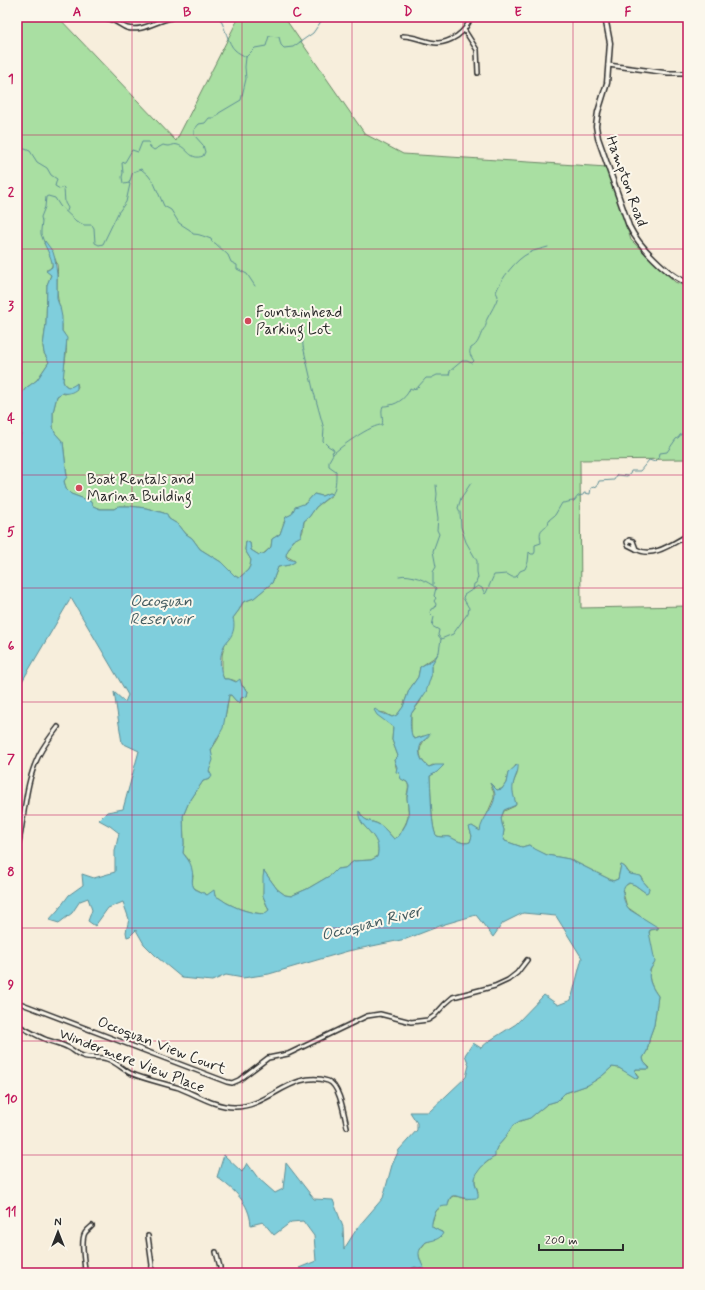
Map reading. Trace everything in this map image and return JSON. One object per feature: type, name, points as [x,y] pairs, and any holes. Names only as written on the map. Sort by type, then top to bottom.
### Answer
[{"type":"street","points":[[104,17],[124,27],[132,29],[171,18]]},
{"type":"street","points":[[403,36],[409,36],[431,43],[441,43],[450,40],[465,31],[472,17]]},
{"type":"street","name":"Hampton Road","points":[[605,17],[610,43],[607,83],[598,112],[597,132],[633,233],[642,246],[673,276],[688,283]]},
{"type":"street","points":[[465,31],[477,50],[478,73]]},
{"type":"street","points":[[608,65],[668,73],[688,73]]},
{"type":"street","points":[[636,549],[644,552],[656,551],[688,535]]},
{"type":"street","points":[[17,851],[27,795],[34,768],[44,746],[58,727]]},
{"type":"street","name":"Occoquan View Court","points":[[17,1002],[232,1083],[239,1080],[268,1058],[282,1056],[293,1052],[367,1016],[380,1014],[411,1022],[431,1018],[437,1014],[453,997],[495,986],[508,980],[517,973],[527,960]]},
{"type":"street","name":"Windermere View Place","points":[[17,1025],[48,1040],[68,1047],[82,1056],[108,1059],[129,1072],[180,1088],[215,1103],[226,1106],[245,1106],[257,1103],[290,1084],[303,1080],[314,1079],[331,1082],[336,1087],[347,1127]]},
{"type":"street","points":[[85,1273],[83,1239],[85,1234],[92,1226]]},
{"type":"street","points":[[148,1236],[152,1265],[151,1273]]},
{"type":"street","points":[[216,1252],[220,1273]]},
{"type":"green space","points":[[17,17],[58,17],[176,141],[239,17],[284,17],[365,134],[403,154],[607,167],[631,240],[675,282],[688,287],[688,459],[580,460],[581,608],[688,606],[688,1273],[411,1273],[412,1268],[415,1267],[423,1269],[418,1252],[426,1242],[436,1239],[442,1232],[435,1229],[431,1225],[436,1211],[448,1203],[451,1197],[456,1196],[468,1199],[478,1192],[475,1182],[475,1174],[492,1158],[497,1147],[513,1125],[530,1118],[547,1104],[557,1101],[565,1093],[588,1085],[612,1067],[619,1068],[638,1078],[638,1074],[635,1071],[636,1069],[650,1068],[644,1062],[643,1058],[647,1051],[654,1025],[658,996],[653,988],[649,976],[651,968],[654,964],[649,935],[650,930],[658,929],[627,907],[623,893],[624,886],[630,883],[646,893],[649,888],[642,880],[642,877],[630,874],[625,867],[621,865],[618,879],[613,881],[569,859],[547,855],[535,850],[529,845],[522,847],[505,841],[503,837],[504,830],[501,818],[504,811],[515,806],[516,803],[512,788],[517,774],[516,765],[513,770],[508,773],[506,783],[502,789],[497,790],[490,783],[494,793],[494,798],[480,831],[472,826],[470,830],[472,836],[470,842],[462,843],[450,837],[439,837],[435,833],[432,819],[430,776],[437,772],[440,768],[433,765],[429,767],[423,761],[420,749],[427,738],[423,736],[415,739],[413,738],[411,733],[411,714],[420,702],[431,676],[431,666],[435,657],[420,667],[418,677],[409,690],[403,707],[397,715],[392,717],[385,713],[378,712],[393,727],[392,740],[398,756],[394,760],[397,770],[403,780],[407,782],[408,786],[407,821],[398,837],[394,839],[380,825],[368,821],[360,812],[362,823],[377,843],[377,857],[371,860],[354,861],[345,868],[337,869],[331,875],[307,889],[291,896],[285,895],[277,889],[264,871],[263,896],[269,911],[264,914],[242,910],[227,903],[214,894],[207,895],[194,888],[192,884],[193,876],[188,859],[183,853],[183,816],[188,804],[203,781],[210,779],[209,770],[212,760],[211,750],[218,739],[226,714],[229,695],[231,695],[236,701],[241,702],[241,698],[247,696],[248,691],[243,686],[231,679],[224,679],[222,674],[222,655],[225,643],[229,639],[233,618],[243,602],[254,598],[272,583],[278,567],[289,565],[295,561],[286,556],[292,541],[302,534],[304,521],[316,507],[332,495],[329,493],[322,496],[314,494],[306,503],[294,509],[293,514],[286,517],[280,534],[272,539],[271,547],[262,555],[259,555],[251,550],[250,543],[246,541],[245,550],[251,560],[250,566],[248,570],[239,578],[221,562],[200,549],[192,538],[186,534],[179,525],[169,519],[164,513],[146,508],[129,506],[119,506],[114,509],[100,509],[93,506],[90,501],[71,494],[66,489],[64,481],[67,476],[63,442],[55,433],[53,427],[53,412],[57,396],[62,393],[65,394],[78,387],[77,383],[71,387],[67,387],[63,381],[66,342],[62,331],[62,319],[57,290],[58,271],[53,255],[44,243],[52,261],[52,266],[46,270],[51,275],[47,285],[46,324],[43,346],[44,353],[49,362],[37,380],[17,396]]},
{"type":"water","name":"Occoquan Reservoir","points":[[45,241],[53,252],[55,259],[57,299],[62,317],[62,331],[67,338],[63,381],[65,385],[69,387],[77,383],[77,389],[70,393],[62,393],[57,396],[53,412],[53,427],[55,433],[63,442],[67,477],[64,481],[66,489],[71,494],[90,501],[93,506],[100,509],[114,509],[119,506],[129,506],[146,508],[167,514],[169,519],[179,525],[186,534],[192,538],[200,549],[221,562],[239,578],[248,570],[250,566],[251,560],[245,550],[246,541],[250,543],[251,550],[259,555],[265,553],[271,547],[272,539],[280,534],[286,517],[292,514],[295,507],[306,503],[314,494],[322,496],[329,493],[332,494],[316,507],[304,521],[301,536],[292,541],[286,556],[288,559],[295,562],[278,567],[272,583],[254,598],[243,602],[233,618],[233,632],[225,644],[222,652],[220,662],[221,671],[224,679],[229,679],[236,682],[240,679],[242,686],[248,691],[247,696],[241,698],[240,703],[229,695],[223,728],[211,750],[213,760],[209,771],[212,776],[210,779],[203,781],[188,804],[183,816],[183,853],[191,865],[193,885],[195,889],[207,895],[214,890],[215,896],[227,903],[246,911],[264,914],[269,910],[263,896],[264,871],[277,889],[285,895],[291,896],[307,889],[331,875],[337,869],[345,868],[354,861],[371,860],[377,857],[377,842],[359,817],[359,811],[363,818],[382,826],[394,839],[399,836],[409,815],[407,798],[409,786],[407,782],[401,779],[399,773],[396,772],[397,767],[394,760],[398,756],[392,740],[393,727],[377,715],[374,710],[375,709],[392,717],[397,715],[403,707],[409,690],[418,677],[420,667],[434,659],[439,652],[431,666],[431,676],[426,692],[411,714],[410,723],[413,738],[415,739],[430,734],[421,744],[419,752],[423,762],[429,767],[444,765],[430,776],[432,818],[437,836],[450,837],[462,843],[470,842],[472,836],[469,827],[472,826],[480,831],[481,826],[493,804],[495,795],[490,783],[497,790],[502,789],[506,783],[508,773],[518,764],[513,789],[516,805],[504,810],[501,818],[504,830],[503,837],[505,841],[522,847],[529,845],[547,855],[569,859],[613,881],[618,879],[621,865],[624,866],[630,874],[641,876],[642,880],[649,888],[648,892],[646,893],[635,885],[629,883],[624,888],[623,896],[625,904],[630,910],[659,928],[650,930],[649,932],[655,962],[650,970],[649,977],[652,987],[658,996],[654,1025],[647,1051],[643,1058],[644,1062],[650,1069],[636,1069],[637,1079],[619,1068],[612,1067],[588,1085],[565,1093],[557,1101],[547,1104],[530,1118],[513,1125],[497,1147],[495,1157],[488,1161],[476,1175],[475,1183],[478,1198],[452,1196],[448,1206],[443,1206],[435,1212],[432,1227],[443,1233],[438,1238],[426,1242],[420,1249],[419,1255],[424,1269],[415,1267],[412,1268],[411,1273],[309,1273],[299,1268],[316,1261],[314,1236],[303,1221],[291,1222],[274,1235],[263,1222],[251,1225],[250,1217],[244,1203],[230,1187],[217,1177],[224,1155],[242,1172],[247,1163],[258,1178],[275,1193],[283,1189],[286,1163],[314,1199],[333,1200],[343,1227],[344,1249],[358,1227],[383,1198],[392,1165],[399,1150],[417,1130],[417,1123],[410,1112],[429,1112],[466,1077],[469,1065],[465,1055],[473,1043],[481,1048],[489,1041],[516,1024],[544,995],[558,1005],[571,1000],[582,958],[556,916],[523,913],[503,923],[493,937],[476,915],[445,924],[406,939],[348,951],[269,974],[243,978],[226,975],[212,981],[182,978],[144,944],[136,930],[127,937],[126,932],[129,919],[123,902],[108,908],[95,926],[88,921],[92,910],[88,898],[80,901],[72,913],[59,923],[49,920],[69,895],[83,885],[82,874],[94,878],[115,872],[115,851],[119,833],[99,820],[107,812],[123,809],[139,751],[122,743],[114,692],[125,702],[128,695],[71,598],[17,690],[17,446],[21,434],[17,417],[17,396],[37,380],[49,362],[44,353],[43,346],[46,324],[47,285],[51,275],[46,271],[52,267],[52,265],[44,243]]},
{"type":"waterway","points":[[219,17],[233,47],[246,57]]},
{"type":"waterway","points":[[44,242],[41,234],[41,217],[45,207],[46,197],[48,196],[55,198],[60,206],[76,221],[84,225],[92,225],[94,228],[95,243],[99,245],[103,244],[118,213],[126,202],[130,184],[123,183],[122,163],[125,162],[132,150],[138,152],[142,142],[149,142],[150,147],[154,150],[163,145],[176,145],[192,156],[203,156],[205,152],[203,145],[194,135],[194,130],[199,124],[205,123],[209,118],[215,118],[219,113],[241,100],[246,79],[246,57],[255,48],[266,46],[269,36],[279,37],[281,45],[284,48],[293,47],[313,33],[324,17]]},
{"type":"waterway","points":[[17,149],[25,149],[30,151],[37,162],[47,168],[51,175],[57,179],[55,186],[60,189],[63,187],[64,188],[65,203],[68,208],[67,211]]},
{"type":"waterway","points":[[129,183],[133,172],[141,169],[154,183],[164,206],[171,210],[179,223],[190,230],[193,234],[211,239],[212,242],[228,255],[231,262],[237,265],[237,269],[247,274],[255,286]]},
{"type":"waterway","points":[[333,454],[349,441],[364,432],[382,425],[383,406],[399,401],[405,397],[410,388],[417,388],[426,378],[431,378],[437,375],[449,375],[450,371],[462,361],[472,363],[474,361],[470,354],[470,350],[477,342],[495,305],[498,296],[496,292],[501,281],[514,265],[524,256],[533,251],[548,247]]},
{"type":"waterway","points":[[302,331],[303,346],[324,429],[323,441],[334,451],[332,452],[333,454],[329,461],[329,466],[336,471],[336,481],[332,495]]},
{"type":"waterway","points":[[439,652],[441,639],[453,634],[468,613],[469,608],[463,598],[464,595],[478,586],[482,588],[485,594],[494,575],[507,574],[512,577],[516,577],[520,571],[525,569],[528,562],[529,552],[534,554],[535,545],[541,543],[541,531],[548,525],[549,520],[555,515],[562,503],[574,501],[578,496],[583,495],[584,493],[590,494],[591,488],[597,486],[599,481],[614,480],[617,475],[627,476],[631,471],[640,471],[649,460],[655,462],[659,458],[660,453],[667,452],[676,439],[686,432],[688,428]]},
{"type":"waterway","points":[[471,483],[461,498],[458,508],[460,512],[461,527],[466,542],[477,561],[478,577],[476,583],[474,584],[473,590]]},
{"type":"waterway","points":[[433,585],[433,572],[436,567],[433,551],[439,534],[437,530],[438,518],[436,485]]},
{"type":"waterway","points":[[399,576],[403,575],[419,578],[436,588],[434,596],[436,598],[434,601],[436,604],[435,608],[431,609],[430,613],[434,617],[432,626],[439,630],[438,635],[441,639]]},
{"type":"place","name":"Fountainhead Parking Lot","points":[[248,321]]},
{"type":"place","name":"Boat Rentals and Marina Building","points":[[79,488]]},
{"type":"water label","name":"Occoquan River","points":[[371,922]]}]
